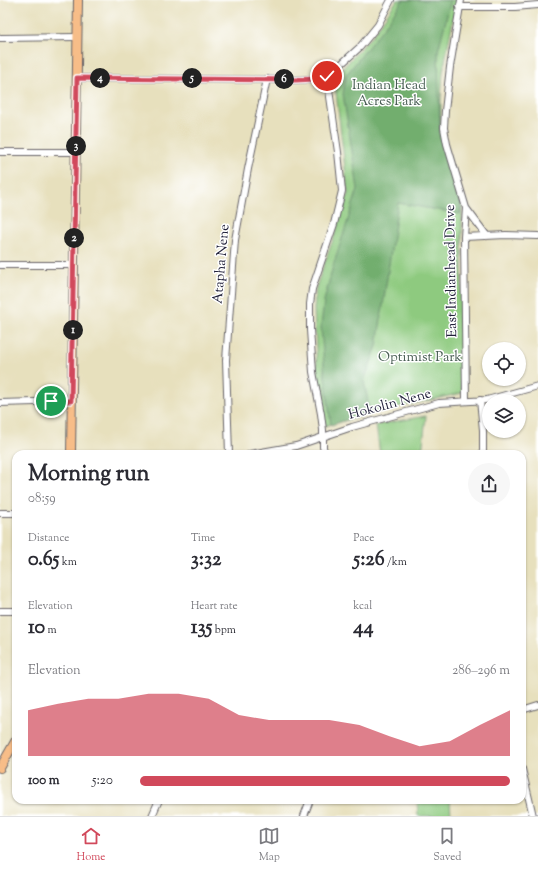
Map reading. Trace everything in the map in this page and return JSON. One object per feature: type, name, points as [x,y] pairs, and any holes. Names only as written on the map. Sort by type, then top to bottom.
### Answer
[{"type":"main road","points":[[71,450],[78,0]]},
{"type":"main road","points":[[0,768],[12,747]]},
{"type":"street","points":[[77,78],[314,79],[327,76],[360,47],[378,25],[391,0]]},
{"type":"street","name":"East Indianhead Drive","points":[[461,0],[447,96],[444,128],[447,144],[466,208],[464,237],[466,400]]},
{"type":"street","points":[[459,7],[538,5]]},
{"type":"street","points":[[0,38],[77,37]]},
{"type":"street","points":[[324,450],[321,414],[313,372],[310,304],[312,289],[340,202],[342,184],[327,76]]},
{"type":"street","name":"Atapha Nene","points":[[229,450],[226,360],[235,240],[266,79]]},
{"type":"street","points":[[0,152],[76,152]]},
{"type":"street","points":[[466,208],[487,236]]},
{"type":"street","points":[[464,237],[538,236]]},
{"type":"street","points":[[0,265],[74,265]]},
{"type":"street","name":"Hokolin Nene","points":[[273,450],[296,446],[352,427],[439,403],[466,400],[487,400],[538,386]]},
{"type":"street","points":[[480,400],[483,450]]},
{"type":"street","points":[[0,402],[71,401]]},
{"type":"street","points":[[0,513],[12,513]]},
{"type":"street","points":[[0,611],[12,611]]},
{"type":"street","points":[[526,709],[538,705]]},
{"type":"street","points":[[526,786],[533,816]]},
{"type":"street","points":[[152,816],[157,804]]},
{"type":"street","points":[[304,816],[308,804]]},
{"type":"green space","name":"Indian Head Acres Park","points":[[397,0],[457,0],[443,71],[441,128],[462,204],[462,393],[372,413],[325,426],[317,372],[314,309],[316,287],[348,193],[335,84],[343,68],[372,36]]},
{"type":"green space","name":"Indian Head Acres Park","points":[[403,0],[451,0],[438,51],[440,138],[461,205],[460,214],[398,203],[377,346],[364,381],[370,413],[331,425],[321,327],[324,301],[333,266],[358,189],[343,94],[346,75],[384,27]]},
{"type":"green space","points":[[426,416],[422,450],[379,450],[376,425]]},
{"type":"green space","points":[[417,804],[450,804],[451,816],[418,816]]},
{"type":"route","points":[[51,401],[71,401],[77,78],[296,80],[314,79],[327,76]]},
{"type":"park label","name":"Optimist Park","points":[[420,358]]}]
